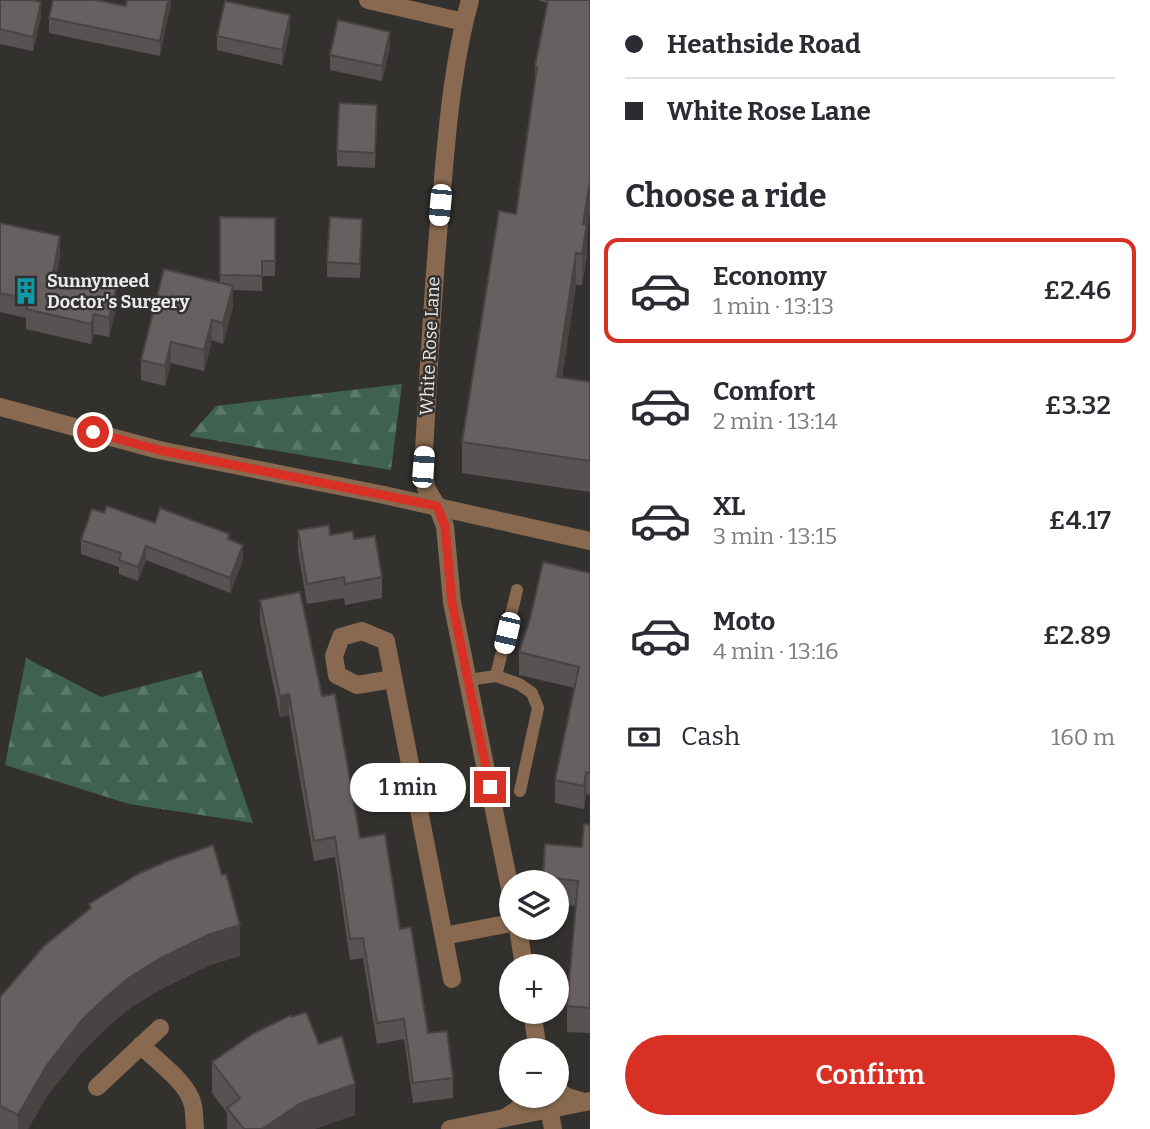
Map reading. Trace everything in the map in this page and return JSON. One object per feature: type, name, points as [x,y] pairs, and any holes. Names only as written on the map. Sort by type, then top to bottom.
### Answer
[{"type":"street","points":[[368,0],[464,22]]},
{"type":"street","name":"White Rose Lane","points":[[470,0],[464,22],[447,132],[433,278],[423,467],[426,488],[445,526],[452,602],[506,870]]},
{"type":"street","points":[[0,407],[159,450],[589,536]]},
{"type":"street","points":[[393,679],[452,979]]},
{"type":"street","points":[[444,936],[499,925]]},
{"type":"street","points":[[97,1087],[160,1028]]},
{"type":"street","points":[[141,1045],[189,1092],[195,1129]]},
{"type":"street","points":[[569,1097],[587,1101]]},
{"type":"street","points":[[569,1104],[587,1101]]},
{"type":"street","points":[[505,1118],[519,1108]]},
{"type":"street","points":[[450,1129],[549,1108],[553,1129]]},
{"type":"lane","points":[[496,676],[517,590]]},
{"type":"lane","points":[[468,680],[496,676],[519,684],[533,694],[538,708],[520,790]]},
{"type":"green space","points":[[402,384],[391,470],[189,436],[216,406]]},
{"type":"green space","points":[[26,658],[101,697],[201,671],[253,823],[129,804],[5,765]]},
{"type":"building","points":[[0,0],[41,2],[33,37],[0,29]]},
{"type":"building","points":[[53,0],[95,0],[126,6],[127,0],[168,0],[160,41],[49,18]]},
{"type":"building","points":[[548,0],[590,0],[590,181],[583,224],[587,224],[582,254],[576,253],[557,377],[590,382],[590,461],[462,442],[499,211],[516,214],[537,67],[535,66]]},
{"type":"building","points":[[225,1],[290,15],[282,50],[217,36]]},
{"type":"building","points":[[338,20],[390,32],[382,66],[330,55]]},
{"type":"building","points":[[339,103],[377,105],[375,153],[337,151]]},
{"type":"building","points":[[220,217],[275,218],[275,261],[262,261],[262,276],[220,275]]},
{"type":"building","points":[[330,217],[362,219],[360,264],[327,262]]},
{"type":"building","points":[[0,223],[60,236],[53,273],[116,288],[109,318],[94,314],[91,324],[26,309],[29,299],[0,293]]},
{"type":"building","points":[[164,269],[233,286],[223,323],[212,320],[204,350],[171,342],[165,366],[141,360]]},
{"type":"building","points":[[107,506],[155,523],[160,508],[229,534],[228,539],[243,545],[230,578],[146,546],[138,567],[119,560],[121,553],[81,540],[92,509],[104,513]]},
{"type":"building","points":[[329,525],[330,535],[353,531],[354,539],[375,536],[382,577],[345,584],[344,577],[307,584],[298,530]]},
{"type":"building","points":[[543,562],[590,573],[590,773],[586,772],[584,786],[555,780],[579,667],[519,652],[530,619]]},
{"type":"building","points":[[300,592],[322,696],[335,694],[360,838],[385,834],[400,929],[411,927],[428,1033],[447,1031],[453,1078],[413,1083],[404,1019],[377,1023],[363,938],[350,939],[335,837],[314,841],[289,694],[280,696],[260,600]]},
{"type":"building","points":[[584,824],[590,825],[590,1008],[569,1006],[578,881],[569,880],[569,870],[543,870],[545,844],[582,847]]},
{"type":"building","points":[[213,845],[222,875],[226,874],[240,925],[210,934],[130,977],[82,1020],[47,1065],[18,1115],[0,1106],[0,997],[44,946],[91,908],[89,904],[138,874]]},
{"type":"building","points":[[306,1012],[319,1044],[342,1036],[355,1084],[301,1103],[262,1129],[244,1129],[227,1108],[240,1098],[212,1062],[254,1033],[291,1015],[292,1017]]},
{"type":"place","name":"Sunnymeed Doctor's Surgery","points":[[26,291]]},
{"type":"route","points":[[93,432],[159,450],[437,506],[445,526],[452,602],[490,787]]}]
